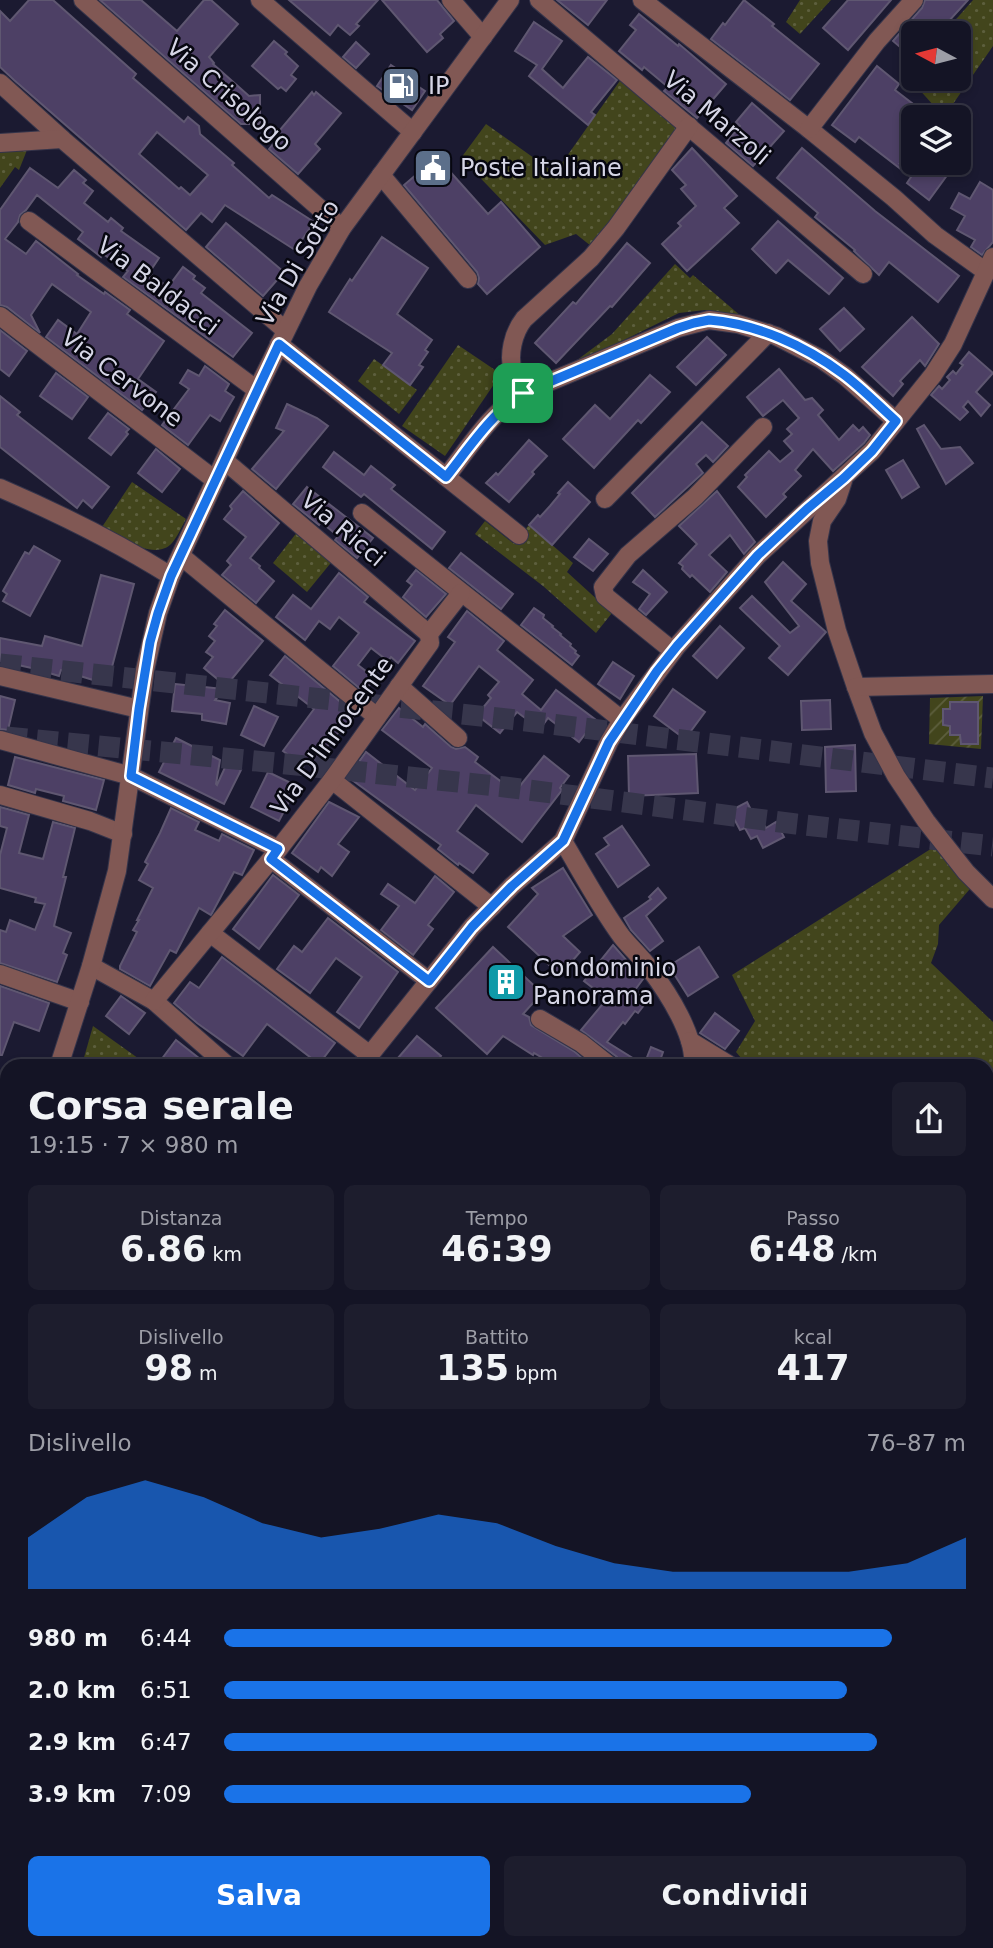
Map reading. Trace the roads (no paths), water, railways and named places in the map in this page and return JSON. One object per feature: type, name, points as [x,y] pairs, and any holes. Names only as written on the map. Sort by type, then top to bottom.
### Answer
[{"type":"street","name":"Via Crisologo","points":[[83,0],[342,228]]},
{"type":"street","points":[[260,0],[413,132]]},
{"type":"street","points":[[451,0],[483,37]]},
{"type":"street","name":"Via Di Sotto","points":[[61,1059],[91,966],[117,870],[150,642],[171,576],[282,337],[342,228],[510,0]]},
{"type":"street","name":"Via Marzoli","points":[[539,0],[863,274]]},
{"type":"street","points":[[366,1059],[472,927],[563,841],[609,742],[673,651],[758,555],[872,451],[941,365],[989,264],[935,235],[809,128],[642,0]]},
{"type":"street","points":[[809,128],[877,41],[914,0]]},
{"type":"street","points":[[0,83],[282,337],[519,536]]},
{"type":"street","points":[[523,393],[513,371],[517,327],[591,258],[616,228],[689,126]]},
{"type":"street","points":[[0,143],[62,139]]},
{"type":"street","points":[[381,175],[468,279]]},
{"type":"street","name":"Via Baldacci","points":[[29,221],[257,390]]},
{"type":"street","name":"Via Cervone","points":[[0,316],[215,480]]},
{"type":"street","points":[[446,477],[499,412],[523,393],[694,323],[709,320],[724,321],[768,333],[821,359],[845,376],[896,421]]},
{"type":"street","points":[[605,499],[768,333]]},
{"type":"street","points":[[673,651],[605,596],[603,587],[628,555],[695,497],[763,428]]},
{"type":"street","name":"Via Ricci","points":[[225,461],[429,634]]},
{"type":"street","points":[[844,478],[836,499],[822,520],[818,541],[820,563],[837,631],[856,687],[873,733],[896,776],[966,872],[993,899]]},
{"type":"street","points":[[0,488],[140,556],[171,576]]},
{"type":"street","points":[[362,513],[622,720]]},
{"type":"street","points":[[180,556],[377,717]]},
{"type":"street","name":"Via D'Innocente","points":[[154,1002],[332,780],[430,643],[429,634],[461,593]]},
{"type":"street","points":[[0,676],[139,709]]},
{"type":"street","points":[[856,687],[993,684]]},
{"type":"street","points":[[400,686],[458,738]]},
{"type":"street","points":[[0,740],[131,776],[275,854],[429,981]]},
{"type":"street","points":[[332,780],[492,907]]},
{"type":"street","points":[[0,795],[90,821],[123,834]]},
{"type":"street","points":[[563,841],[623,938],[650,969],[672,1002],[690,1041],[692,1059]]},
{"type":"street","points":[[211,933],[364,1059]]},
{"type":"street","points":[[91,966],[154,1002],[220,1059]]},
{"type":"street","points":[[0,974],[80,1002]]},
{"type":"street","points":[[540,1019],[581,1043],[601,1059]]},
{"type":"street","points":[[690,1041],[720,1059]]},
{"type":"tunnel","points":[[0,664],[526,721],[993,778]]},
{"type":"tunnel","points":[[6,737],[505,787],[993,846]]},
{"type":"place","name":"IP","points":[[401,86]]},
{"type":"place","name":"Poste Italiane","points":[[433,168]]},
{"type":"place","name":"Condominio Panorama","points":[[506,982]]}]
